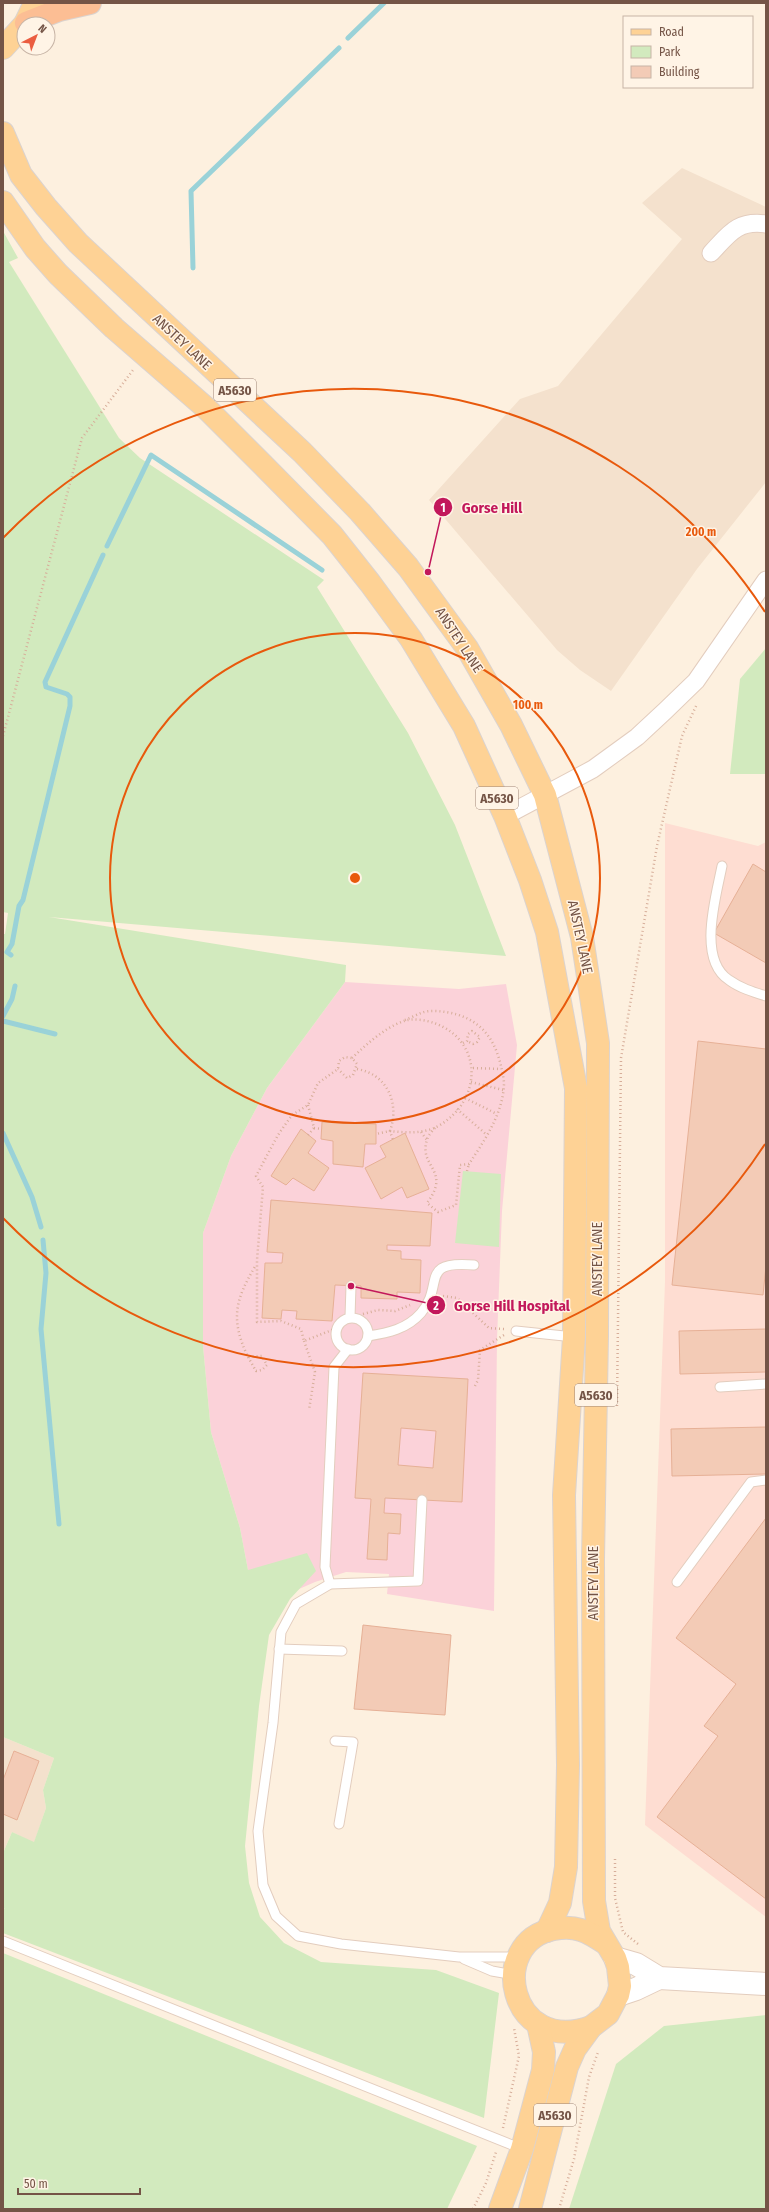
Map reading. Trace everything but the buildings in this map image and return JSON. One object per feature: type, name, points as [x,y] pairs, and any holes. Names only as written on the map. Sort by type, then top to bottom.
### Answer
[{"type":"highway","points":[[44,16],[59,10],[90,3]]},
{"type":"main road","points":[[29,16],[35,3]]},
{"type":"main road","points":[[3,48],[16,34]]},
{"type":"main road","name":"ANSTEY LANE","points":[[3,133],[21,175],[46,207],[78,243],[302,452],[360,512],[408,566],[467,648],[511,725],[545,795],[582,937],[598,1043],[592,1720],[594,1901],[599,1931],[610,1951],[620,1976],[618,1995],[608,2014],[591,2027],[578,2032],[564,2033],[550,2030],[538,2024],[529,2017],[517,1998],[517,1966]]},
{"type":"main road","name":"ANSTEY LANE","points":[[3,202],[35,248],[58,274],[144,355],[206,408],[332,535],[412,639],[464,726],[505,816],[530,880],[547,932],[576,1088],[574,1337]]},
{"type":"main road","name":"A5630","points":[[547,1931],[560,1903],[566,1867],[568,1758],[564,1495],[574,1337]]},
{"type":"main road","points":[[517,1966],[526,1946],[535,1937],[547,1931],[567,1927],[588,1931],[610,1951]]},
{"type":"main road","name":"A5630","points":[[500,2209],[522,2149],[543,2070],[544,2052],[538,2024]]},
{"type":"main road","name":"ANSTEY LANE","points":[[530,2209],[567,2067],[575,2049],[591,2027]]},
{"type":"street","points":[[712,253],[734,229],[744,224],[766,224]]},
{"type":"street","points":[[505,816],[593,769],[636,736],[696,681],[766,580]]},
{"type":"street","points":[[610,1951],[659,1978],[766,1984]]},
{"type":"street","points":[[618,1995],[636,1989],[659,1978]]},
{"type":"lane","points":[[722,866],[712,926],[711,947],[715,962],[719,971],[728,980],[746,990],[766,996]]},
{"type":"lane","points":[[368,1336],[393,1331],[411,1322],[421,1313],[428,1302],[433,1279],[438,1271],[445,1266],[454,1264],[474,1265]]},
{"type":"lane","points":[[350,1317],[351,1286]]},
{"type":"lane","points":[[350,1317],[364,1322],[367,1326],[368,1336],[363,1346],[353,1350],[348,1349],[337,1341],[336,1332],[342,1320],[350,1317]]},
{"type":"lane","points":[[516,1331],[574,1337]]},
{"type":"lane","points":[[330,1584],[325,1567],[334,1368],[348,1349]]},
{"type":"lane","points":[[720,1387],[766,1384]]},
{"type":"lane","points":[[677,1582],[751,1482],[766,1480]]},
{"type":"lane","points":[[422,1500],[418,1581],[330,1584],[296,1604],[281,1632],[272,1730],[258,1831],[263,1885],[276,1916],[298,1936],[341,1944],[459,1957],[517,1966]]},
{"type":"lane","points":[[279,1649],[342,1651]]},
{"type":"lane","points":[[335,1741],[353,1742],[339,1824]]},
{"type":"lane","points":[[3,1941],[522,2149]]},
{"type":"lane","points":[[459,1957],[492,1971],[517,1966]]},
{"type":"path","points":[[3,736],[82,438],[144,355]]},
{"type":"path","points":[[621,1115],[621,1058],[651,884],[682,736],[705,689],[696,681]]},
{"type":"path","points":[[352,1058],[378,1035],[422,1012],[440,1011],[456,1014],[472,1020],[482,1029],[498,1055],[504,1083],[497,1114],[487,1135],[469,1164],[467,1171]]},
{"type":"path","points":[[376,1134],[390,1131],[421,1132],[436,1126],[458,1109],[465,1098],[471,1082],[473,1068],[463,1043],[444,1026],[426,1020],[405,1020]]},
{"type":"path","points":[[477,1033],[482,1029]]},
{"type":"path","points":[[472,1031],[477,1033],[480,1037],[477,1042],[473,1044],[467,1041],[468,1034],[472,1031]]},
{"type":"path","points":[[463,1043],[467,1041]]},
{"type":"path","points":[[309,1410],[315,1372],[301,1328],[281,1321],[257,1322],[257,1265],[263,1187],[256,1176],[278,1135],[292,1115],[308,1105],[318,1082],[338,1069],[339,1061],[345,1057],[352,1058],[357,1064],[357,1069],[353,1075],[347,1078],[338,1069]]},
{"type":"path","points":[[473,1068],[501,1069]]},
{"type":"path","points":[[357,1069],[367,1071],[377,1076],[389,1091],[394,1113],[390,1131],[393,1140]]},
{"type":"path","points":[[471,1082],[503,1090]]},
{"type":"path","points":[[465,1098],[497,1114]]},
{"type":"path","points":[[308,1105],[314,1128]]},
{"type":"path","points":[[458,1109],[487,1135]]},
{"type":"path","points":[[427,1140],[436,1126]]},
{"type":"path","points":[[314,1128],[322,1129]]},
{"type":"path","points":[[308,1135],[314,1128]]},
{"type":"path","points":[[421,1132],[427,1140],[428,1162],[434,1170],[438,1181],[435,1192],[427,1203],[438,1212],[456,1205],[460,1165],[469,1164]]},
{"type":"path","points":[[248,1357],[262,1356],[267,1365],[262,1370],[256,1371],[248,1357],[240,1339],[236,1308],[242,1289],[257,1265]]},
{"type":"path","points":[[304,1341],[332,1330],[336,1332]]},
{"type":"path","points":[[475,1386],[478,1380],[480,1350],[506,1334],[516,1331]]},
{"type":"path","points":[[473,2209],[486,2183],[500,2141],[519,2056],[514,2026]]},
{"type":"shaded area","points":[[682,168],[766,207],[766,482],[697,569],[611,691],[580,670],[557,650],[429,500],[520,399],[558,386],[682,239],[642,203]]},
{"type":"shaded area","points":[[665,823],[758,846],[766,842],[766,1917],[645,1825],[665,1282]]},
{"type":"shaded area","points":[[345,982],[459,989],[506,984],[517,1045],[502,1211],[497,1339],[494,1611],[387,1594],[389,1574],[346,1572],[315,1582],[265,1604],[248,1570],[240,1528],[211,1432],[203,1346],[203,1233],[231,1156],[267,1088]]},
{"type":"shaded area","points":[[3,1737],[54,1758],[43,1790],[46,1808],[34,1843],[12,1832],[3,1853]]},
{"type":"green space","points":[[3,231],[18,258],[9,262],[119,438],[140,458],[324,580],[317,587],[408,733],[455,825],[506,956],[49,917],[346,965],[345,982],[267,1088],[231,1156],[203,1233],[203,1346],[211,1432],[240,1528],[248,1570],[307,1553],[316,1571],[290,1599],[269,1635],[259,1706],[245,1846],[249,1883],[260,1917],[284,1943],[321,1962],[436,1970],[499,1993],[484,2118],[3,1933],[3,1909],[5,1909],[3,1908],[3,1853],[12,1832],[34,1842],[46,1808],[43,1790],[54,1758],[3,1737],[3,934],[5,934],[8,913],[3,912]]},
{"type":"green space","points":[[766,648],[766,774],[730,774],[740,679]]},
{"type":"green space","points":[[463,1171],[501,1174],[499,1247],[455,1243]]},
{"type":"green space","points":[[3,1953],[477,2146],[447,2209],[3,2209]]},
{"type":"green space","points":[[766,2015],[766,2209],[569,2209],[616,2064],[664,2026]]},
{"type":"waterway","points":[[348,38],[384,3]]},
{"type":"waterway","points":[[193,268],[191,191],[339,48]]},
{"type":"waterway","points":[[107,546],[151,455],[322,570]]},
{"type":"waterway","points":[[11,955],[7,952],[12,944],[19,906],[23,900],[70,706],[70,697],[67,694],[46,687],[45,682],[103,555]]},
{"type":"waterway","points":[[3,1016],[12,999],[15,986]]},
{"type":"waterway","points":[[3,1021],[55,1034]]},
{"type":"waterway","points":[[3,1133],[32,1197],[41,1227]]},
{"type":"waterway","points":[[43,1240],[46,1273],[41,1329],[59,1524]]},
{"type":"place","name":"Gorse Hill","points":[[428,572]]},
{"type":"place","name":"Gorse Hill Hospital","points":[[351,1286]]}]
